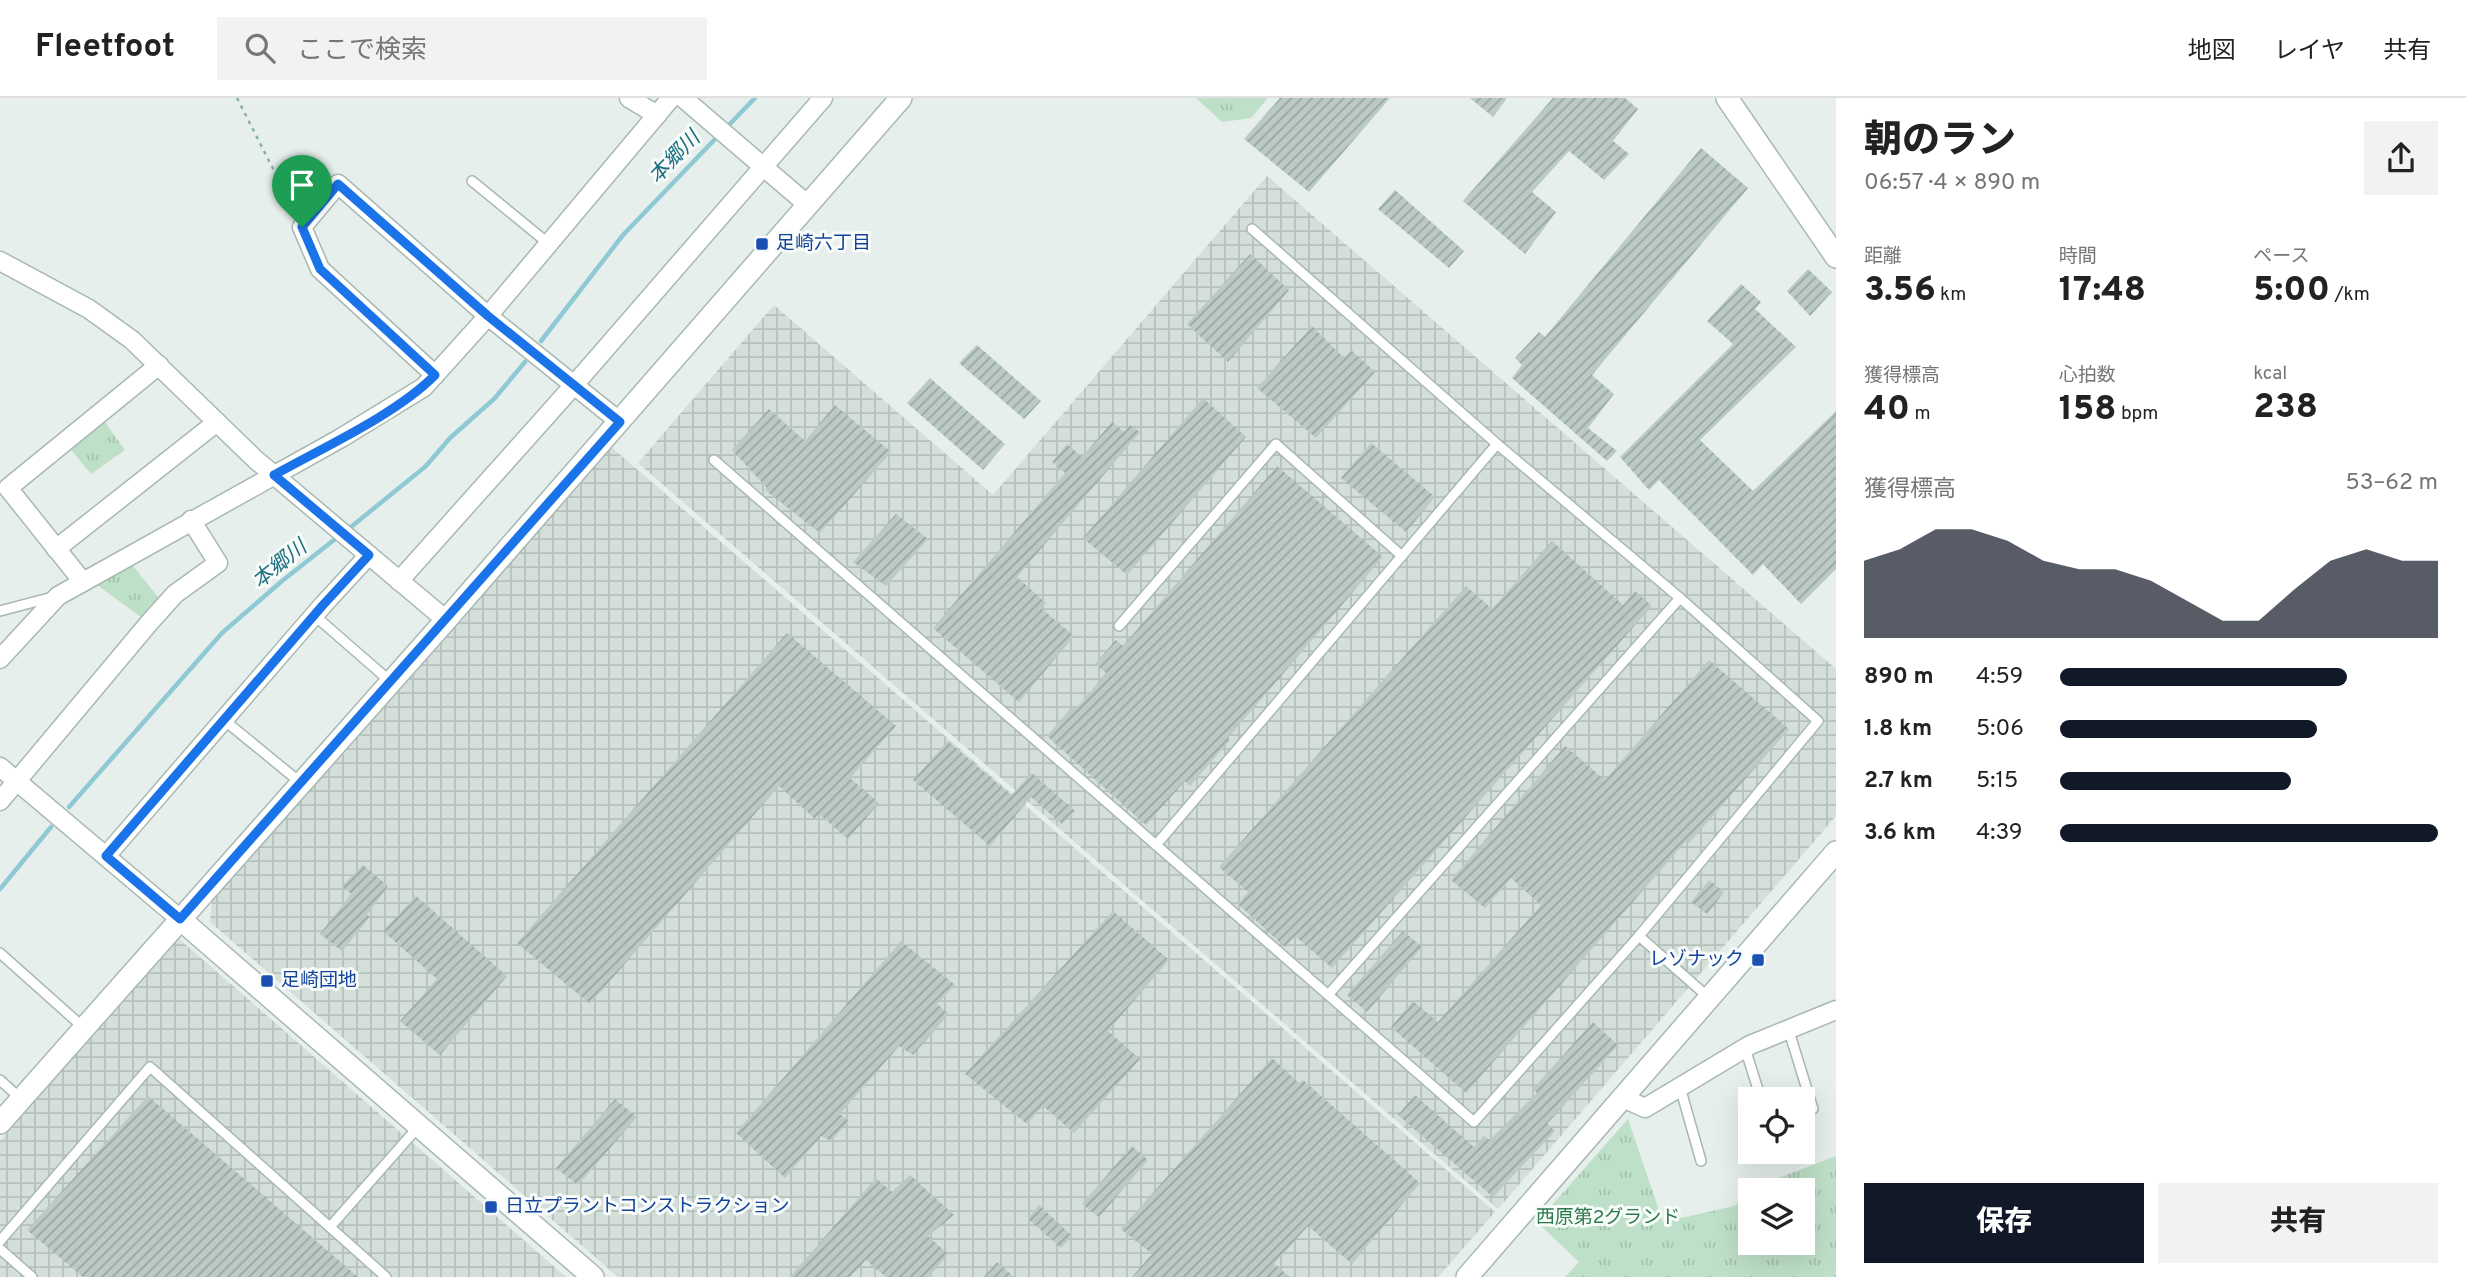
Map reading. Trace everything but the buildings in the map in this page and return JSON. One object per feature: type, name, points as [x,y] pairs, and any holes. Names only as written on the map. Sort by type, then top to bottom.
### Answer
[{"type":"street","points":[[629,98],[657,115]]},
{"type":"street","points":[[0,659],[58,596],[392,408],[424,387],[488,316],[671,98]]},
{"type":"street","points":[[684,98],[808,205]]},
{"type":"street","points":[[399,581],[574,385],[823,98]]},
{"type":"street","points":[[0,1123],[446,620],[901,98]]},
{"type":"street","points":[[1727,98],[1836,257]]},
{"type":"street","points":[[435,375],[320,269],[302,227],[338,184],[488,316],[620,422]]},
{"type":"street","points":[[0,261],[89,309],[132,340],[274,475],[446,620]]},
{"type":"street","points":[[83,582],[8,488],[159,365]]},
{"type":"street","points":[[56,549],[218,422]]},
{"type":"street","points":[[0,801],[149,623],[176,594],[218,563],[191,520]]},
{"type":"street","points":[[106,856],[369,555]]},
{"type":"street","points":[[0,767],[180,919],[593,1277]]},
{"type":"street","points":[[1467,1277],[1836,852]]},
{"type":"street","points":[[1623,1098],[1645,1108],[1745,1048],[1836,1010]]},
{"type":"lane","points":[[472,181],[549,244]]},
{"type":"lane","points":[[714,460],[1474,1122],[1639,936],[1818,722],[1680,598],[1497,444],[1252,229]]},
{"type":"lane","points":[[1119,626],[1276,444],[1402,556]]},
{"type":"lane","points":[[1156,845],[1497,444]]},
{"type":"lane","points":[[0,611],[58,596]]},
{"type":"lane","points":[[1328,995],[1680,598]]},
{"type":"lane","points":[[314,615],[391,682]]},
{"type":"lane","points":[[224,720],[301,783]]},
{"type":"lane","points":[[1639,936],[1709,999]]},
{"type":"lane","points":[[0,953],[84,1028]]},
{"type":"lane","points":[[1788,1028],[1805,1087]]},
{"type":"lane","points":[[1745,1048],[1757,1087]]},
{"type":"lane","points":[[0,1241],[150,1067],[386,1277]]},
{"type":"lane","points":[[0,1080],[21,1099]]},
{"type":"lane","points":[[1680,1087],[1701,1161]]},
{"type":"lane","points":[[330,1227],[419,1126]]},
{"type":"lane","points":[[0,1250],[32,1277]]},
{"type":"path","points":[[237,98],[285,188],[302,227]]},
{"type":"shaded area","points":[[1267,176],[1836,669],[1836,816],[1498,1209],[638,463],[774,305],[993,495]]},
{"type":"shaded area","points":[[610,446],[1495,1212],[1438,1277],[618,1277],[210,922],[212,899]]},
{"type":"shaded area","points":[[177,937],[566,1277],[0,1277],[0,1141]]},
{"type":"green space","points":[[1196,98],[1268,98],[1251,118],[1222,122]]},
{"type":"green space","points":[[102,418],[125,450],[91,474],[67,445]]},
{"type":"green space","points":[[129,561],[163,603],[149,623],[93,582]]},
{"type":"green space","name":"西原第2グランド","points":[[1628,1119],[1663,1222],[1738,1203],[1738,1255],[1815,1255],[1815,1178],[1779,1178],[1836,1156],[1836,1277],[1565,1277],[1579,1262],[1537,1222]]},
{"type":"waterway","name":"本郷川","points":[[725,129],[755,98]]},
{"type":"waterway","name":"本郷川","points":[[541,341],[623,235],[719,135]]},
{"type":"waterway","name":"本郷川","points":[[346,531],[426,466],[450,438],[494,399],[525,362]]},
{"type":"waterway","name":"本郷川","points":[[69,807],[222,633],[339,536]]},
{"type":"waterway","name":"本郷川","points":[[0,889],[51,827]]},
{"type":"place","name":"足崎六丁目","points":[[762,244]]},
{"type":"place","name":"レゾナック","points":[[1758,960]]},
{"type":"place","name":"足崎団地","points":[[267,981]]},
{"type":"place","name":"日立プラントコンストラクション","points":[[491,1207]]},
{"type":"route","points":[[338,184],[488,316],[620,422],[180,919],[106,856],[369,555],[274,475],[392,408],[424,387],[435,375],[320,269],[302,227],[338,184]]}]
